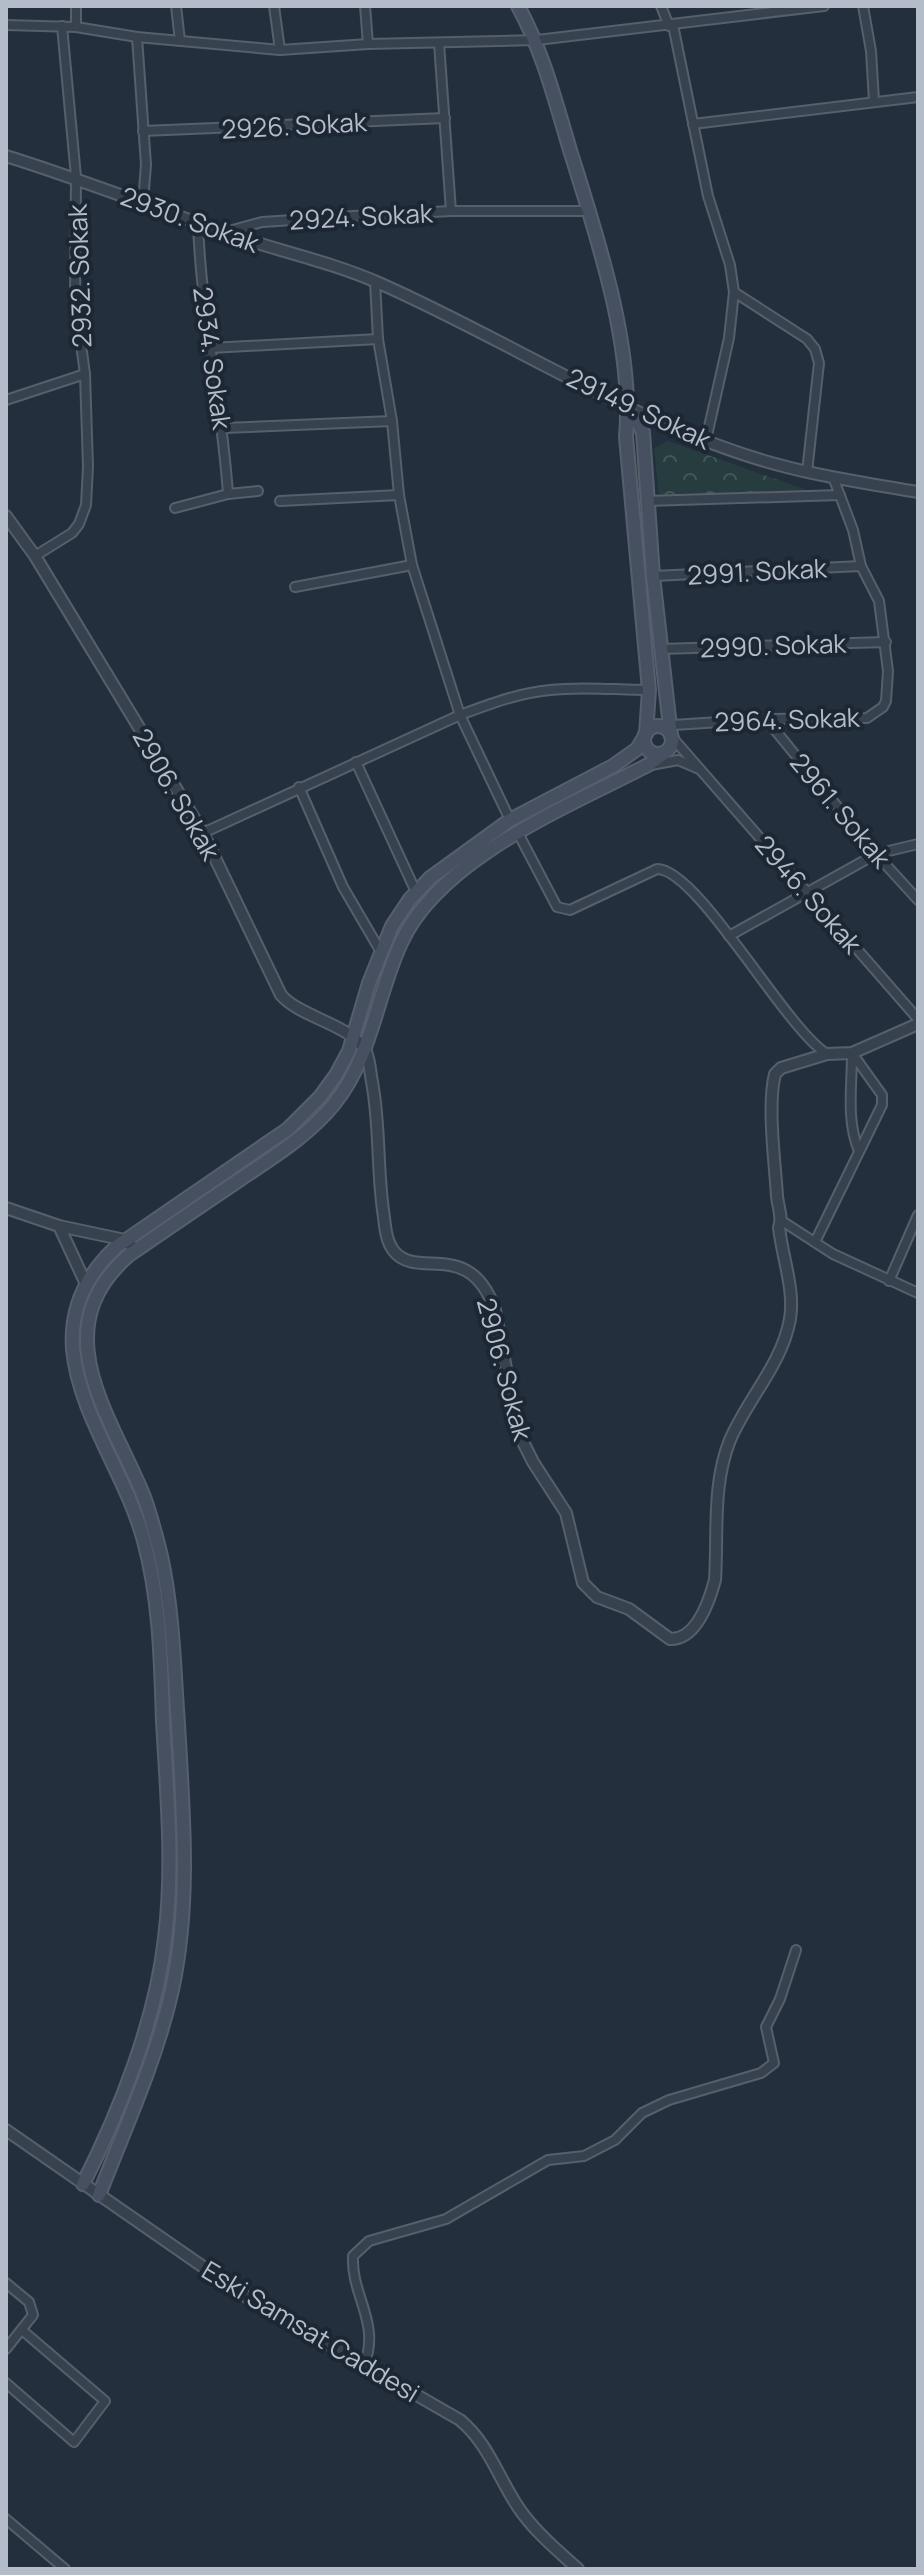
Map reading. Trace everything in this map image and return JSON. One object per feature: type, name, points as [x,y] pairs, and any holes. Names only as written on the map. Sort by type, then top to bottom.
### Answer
[{"type":"main road","points":[[518,6],[537,40],[589,211],[614,309],[628,406],[626,437],[649,690],[644,743],[648,750],[664,753]]},
{"type":"main road","points":[[99,2195],[164,2020],[181,1942],[185,1878],[176,1689],[166,1582],[149,1510],[91,1378],[86,1350],[88,1321],[99,1291],[116,1267],[138,1248],[298,1140],[336,1101],[353,1077],[365,1050],[391,964],[414,918],[446,883],[518,833],[648,765],[671,746],[653,576],[643,432],[628,406]]},
{"type":"main road","points":[[83,2184],[125,2085],[149,2016],[165,1941],[169,1877],[156,1598],[145,1542],[132,1501],[104,1441],[76,1367],[74,1319],[86,1284],[102,1260],[128,1238],[288,1129],[329,1087],[354,1038],[369,983],[395,922],[416,892],[440,869],[510,820],[620,761],[637,749],[653,727],[667,729]]},
{"type":"street","points":[[76,6],[76,27]]},
{"type":"street","points":[[176,6],[180,41]]},
{"type":"street","points":[[274,6],[280,50]]},
{"type":"street","points":[[365,6],[368,44]]},
{"type":"street","points":[[661,6],[671,26],[708,196],[730,265],[734,292],[729,338],[706,440]]},
{"type":"street","points":[[6,25],[76,27],[137,37],[280,50],[368,44],[537,40],[824,6]]},
{"type":"street","points":[[863,6],[871,51],[874,101]]},
{"type":"street","points":[[62,26],[76,177]]},
{"type":"street","points":[[137,37],[146,165],[143,202]]},
{"type":"street","points":[[439,43],[451,211]]},
{"type":"street","points":[[693,124],[918,97]]},
{"type":"street","name":"2926. Sokak","points":[[143,131],[445,118]]},
{"type":"street","name":"2930. Sokak","points":[[6,156],[76,177],[224,233],[375,281]]},
{"type":"street","name":"2932. Sokak","points":[[35,556],[72,533],[84,513],[88,467],[85,374],[75,300],[76,177]]},
{"type":"street","name":"2924. Sokak","points":[[224,233],[262,222],[451,211],[589,211]]},
{"type":"street","name":"2934. Sokak","points":[[198,223],[210,348],[224,428],[228,494]]},
{"type":"street","points":[[375,281],[378,339],[392,421],[399,495],[412,565],[460,715],[510,820]]},
{"type":"street","name":"29149. Sokak","points":[[375,281],[628,406],[706,440],[756,459],[807,472],[918,492]]},
{"type":"street","points":[[734,292],[807,339],[815,349],[819,377],[807,472]]},
{"type":"street","points":[[210,348],[378,339]]},
{"type":"street","points":[[6,400],[85,374]]},
{"type":"street","points":[[224,428],[392,421]]},
{"type":"street","name":"2964. Sokak","points":[[667,729],[766,719],[867,718],[886,701],[886,642],[879,601],[861,566],[853,530],[833,477]]},
{"type":"street","points":[[175,508],[228,494],[258,491]]},
{"type":"street","points":[[280,501],[399,495]]},
{"type":"street","points":[[647,501],[840,495]]},
{"type":"street","name":"2906. Sokak","points":[[6,516],[35,556],[203,833],[281,995],[291,1005],[354,1038],[365,1050],[377,1108],[382,1202],[389,1243],[406,1261],[461,1267],[487,1291],[495,1310],[518,1432],[566,1513],[583,1583],[597,1597],[629,1609],[670,1639],[675,1640],[689,1632],[712,1592],[717,1503],[727,1449],[739,1421],[782,1349],[791,1317],[779,1227],[782,1221],[778,1198],[775,1074],[781,1068],[827,1054],[852,1053],[918,1021]]},
{"type":"street","points":[[295,587],[412,565]]},
{"type":"street","name":"2991. Sokak","points":[[653,576],[861,566]]},
{"type":"street","name":"2990. Sokak","points":[[661,649],[886,642]]},
{"type":"street","points":[[203,833],[460,715],[515,696],[549,690],[649,690]]},
{"type":"street","name":"2961. Sokak","points":[[766,719],[876,854],[918,900]]},
{"type":"street","name":"2946. Sokak","points":[[667,729],[918,1021]]},
{"type":"street","points":[[664,753],[700,770]]},
{"type":"street","points":[[648,765],[678,760]]},
{"type":"street","points":[[356,762],[416,892]]},
{"type":"street","points":[[299,787],[343,887],[381,952]]},
{"type":"street","points":[[518,833],[560,909],[570,910],[651,871],[664,869],[675,876],[708,909],[801,1028],[827,1054]]},
{"type":"street","points":[[729,936],[876,854],[918,844]]},
{"type":"street","points":[[815,1242],[882,1105],[883,1098],[852,1053]]},
{"type":"street","points":[[852,1053],[851,1115],[859,1151]]},
{"type":"street","points":[[6,1208],[59,1226],[128,1238],[138,1248]]},
{"type":"street","points":[[889,1281],[918,1215]]},
{"type":"street","points":[[782,1221],[833,1254],[918,1293]]},
{"type":"street","points":[[59,1226],[86,1284]]},
{"type":"street","points":[[364,2365],[370,2350],[366,2308],[357,2289],[352,2269],[353,2256],[369,2241],[446,2219],[548,2160],[584,2156],[615,2140],[642,2113],[669,2100],[761,2073],[774,2063],[766,2027],[780,1999],[796,1950]]},
{"type":"street","name":"Eski Samsat Caddesi","points":[[6,2130],[248,2298],[467,2426],[488,2453],[520,2510],[535,2529],[578,2569]]},
{"type":"street","points":[[6,2283],[33,2308],[33,2315],[6,2349]]},
{"type":"street","points":[[6,2383],[74,2442],[105,2401],[22,2330]]},
{"type":"street","points":[[6,2519],[65,2569]]},
{"type":"green space","points":[[668,441],[804,489],[804,492],[659,495],[654,448]]}]
